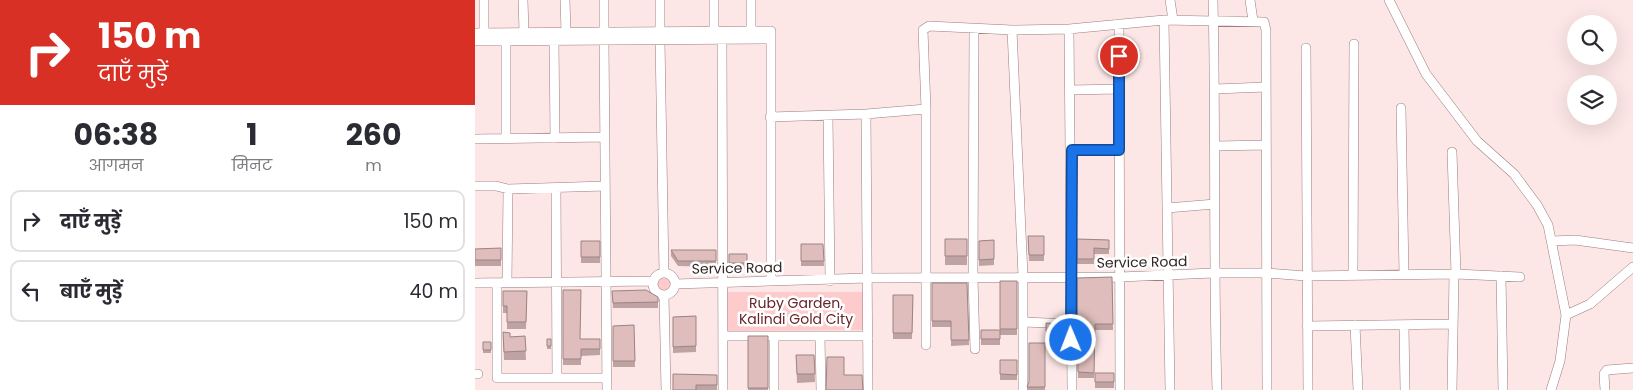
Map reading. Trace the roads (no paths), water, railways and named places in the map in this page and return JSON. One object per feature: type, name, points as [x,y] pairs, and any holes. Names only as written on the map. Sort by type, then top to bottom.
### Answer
[{"type":"street","points":[[483,0],[480,33],[506,37],[554,40],[604,36],[771,39]]},
{"type":"street","points":[[523,0],[523,32]]},
{"type":"street","points":[[565,0],[566,32]]},
{"type":"street","points":[[604,0],[607,390]]},
{"type":"street","points":[[660,0],[664,273]]},
{"type":"street","points":[[714,0],[714,31]]},
{"type":"street","points":[[751,0],[751,31]]},
{"type":"street","points":[[1170,0],[1168,20],[1167,208],[1170,275],[1170,390]]},
{"type":"street","points":[[1213,0],[1216,146],[1214,273],[1217,390]]},
{"type":"street","points":[[1250,0],[1253,22]]},
{"type":"street","points":[[1389,0],[1426,74],[1477,141],[1514,174],[1548,225],[1553,241],[1567,316],[1560,361],[1551,390]]},
{"type":"street","points":[[926,345],[926,109],[923,30],[929,26],[1011,30],[1069,29],[1168,20],[1264,22],[1266,30],[1267,390]]},
{"type":"street","points":[[1119,24],[1120,390]]},
{"type":"street","points":[[974,29],[973,277],[975,349]]},
{"type":"street","points":[[1069,29],[1072,150],[1069,276],[1072,390]]},
{"type":"street","points":[[1011,30],[1023,276],[1023,390]]},
{"type":"street","points":[[660,36],[714,31],[771,31],[771,280]]},
{"type":"street","points":[[475,41],[506,37],[523,32],[566,32],[604,36]]},
{"type":"street","points":[[506,37],[506,140]]},
{"type":"street","points":[[722,39],[723,390]]},
{"type":"street","points":[[554,40],[555,138]]},
{"type":"street","points":[[1353,275],[1354,44]]},
{"type":"street","points":[[1306,48],[1308,390]]},
{"type":"street","points":[[1215,89],[1266,87]]},
{"type":"street","points":[[1071,90],[1119,89]]},
{"type":"street","points":[[1401,108],[1405,275]]},
{"type":"street","points":[[770,117],[828,116],[926,109]]},
{"type":"street","points":[[866,114],[868,390]]},
{"type":"street","points":[[828,116],[830,281]]},
{"type":"street","points":[[475,139],[605,137]]},
{"type":"street","points":[[1216,146],[1265,145]]},
{"type":"street","points":[[1072,150],[1119,150]]},
{"type":"street","points":[[1452,152],[1455,274],[1452,390]]},
{"type":"street","points":[[475,186],[496,186],[507,189],[605,186]]},
{"type":"street","points":[[556,188],[557,378]]},
{"type":"street","points":[[507,189],[497,378],[607,378]]},
{"type":"street","points":[[1167,208],[1215,204]]},
{"type":"street","points":[[1553,241],[1575,240],[1633,248]]},
{"type":"street","points":[[1567,316],[1590,304],[1633,267]]},
{"type":"street","points":[[664,273],[673,276],[675,284],[671,292],[665,295],[655,290],[654,281],[658,274],[664,273]]},
{"type":"street","name":"Service Road","points":[[675,284],[771,280],[830,281],[867,278],[1120,277],[1214,273],[1266,273],[1306,276],[1455,274],[1520,277]]},
{"type":"street","points":[[1501,276],[1503,390]]},
{"type":"street","points":[[475,283],[654,281]]},
{"type":"street","points":[[665,295],[666,390]]},
{"type":"street","points":[[1024,322],[1070,324]]},
{"type":"street","points":[[1307,326],[1453,324]]},
{"type":"street","points":[[1355,325],[1358,390]]},
{"type":"street","points":[[1403,325],[1405,390]]},
{"type":"street","points":[[723,336],[868,336]]},
{"type":"street","points":[[774,336],[774,390]]},
{"type":"street","points":[[820,336],[821,390]]},
{"type":"street","points":[[1605,390],[1604,374],[1607,370],[1633,368]]},
{"type":"park label","name":"Ruby Garden, Kalindi Gold City","points":[[796,312]]}]
